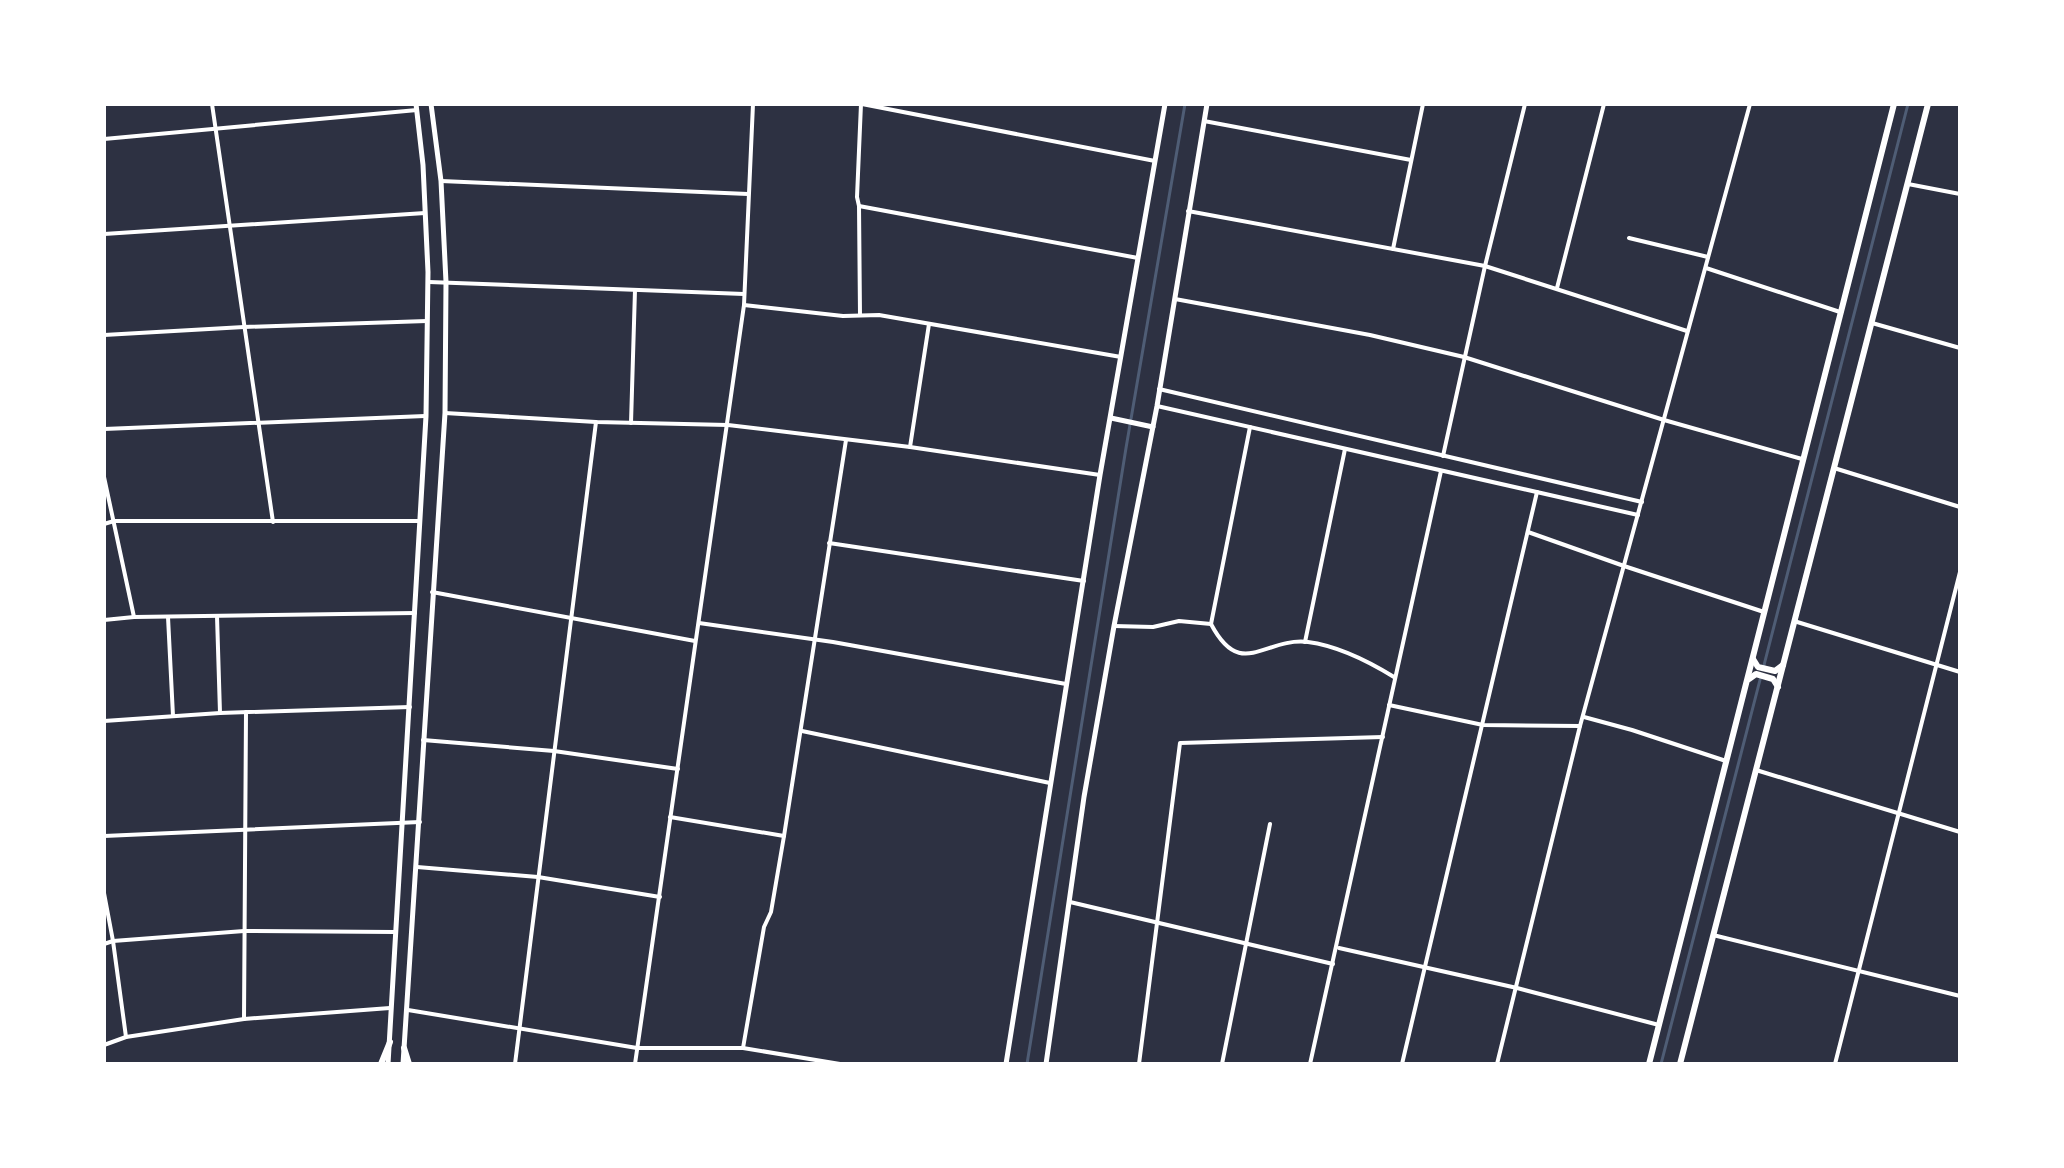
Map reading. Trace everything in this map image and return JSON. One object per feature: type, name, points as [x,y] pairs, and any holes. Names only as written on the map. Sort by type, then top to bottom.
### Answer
[{"type":"main road","points":[[403,1064],[445,413],[446,282],[441,181],[431,104]]},
{"type":"main road","points":[[1006,1064],[1100,475],[1165,104]]},
{"type":"main road","points":[[1046,1064],[1084,797],[1157,406],[1207,104]]},
{"type":"main road","points":[[1649,1064],[1894,104]]},
{"type":"main road","points":[[1680,1064],[1928,104]]},
{"type":"main road","points":[[388,1064],[426,416],[429,282],[416,107]]},
{"type":"main road","points":[[1111,418],[1153,427]]},
{"type":"main road","points":[[1753,658],[1757,670]]},
{"type":"main road","points":[[1774,675],[1783,665]]},
{"type":"main road","points":[[1757,670],[1774,675]]},
{"type":"main road","points":[[1748,680],[1757,670]]},
{"type":"main road","points":[[1774,675],[1778,687]]},
{"type":"main road","points":[[381,1064],[390,1042]]},
{"type":"main road","points":[[404,1048],[409,1064]]},
{"type":"street","points":[[212,104],[273,522]]},
{"type":"street","points":[[635,1064],[744,305],[753,104]]},
{"type":"street","points":[[860,315],[857,197],[862,104],[1155,161]]},
{"type":"street","points":[[1393,249],[1423,104]]},
{"type":"street","points":[[1443,456],[1525,104]]},
{"type":"street","points":[[1557,288],[1604,104]]},
{"type":"street","points":[[1497,1064],[1580,726],[1750,104]]},
{"type":"street","points":[[104,139],[416,107]]},
{"type":"street","points":[[1204,121],[1411,160]]},
{"type":"street","points":[[441,181],[748,194]]},
{"type":"street","points":[[1908,184],[1960,194]]},
{"type":"street","points":[[859,206],[1138,258]]},
{"type":"street","points":[[1188,211],[1485,266],[1687,331]]},
{"type":"street","points":[[104,234],[426,213]]},
{"type":"street","points":[[1629,238],[1708,257]]},
{"type":"street","points":[[1705,268],[1840,312]]},
{"type":"street","points":[[429,282],[744,294]]},
{"type":"street","points":[[631,423],[635,290]]},
{"type":"street","points":[[1173,298],[1370,335],[1464,357],[1664,420],[1802,459]]},
{"type":"street","points":[[744,305],[879,315],[1121,357]]},
{"type":"street","points":[[104,335],[427,321]]},
{"type":"street","points":[[1872,323],[1960,348]]},
{"type":"street","points":[[910,447],[929,324]]},
{"type":"street","points":[[1159,389],[1642,502]]},
{"type":"street","points":[[1157,406],[1638,515]]},
{"type":"street","points":[[445,413],[596,422],[728,425],[910,447],[1100,475]]},
{"type":"street","points":[[104,429],[426,416]]},
{"type":"street","points":[[515,1064],[596,422]]},
{"type":"street","points":[[1250,427],[1211,624],[1223,644],[1239,654],[1247,655],[1291,642],[1305,642],[1360,658],[1394,677]]},
{"type":"street","points":[[743,1048],[784,836],[846,440]]},
{"type":"street","points":[[1305,642],[1345,449]]},
{"type":"street","points":[[1471,478],[1475,464]]},
{"type":"street","points":[[1834,468],[1960,507]]},
{"type":"street","points":[[1310,1064],[1441,471]]},
{"type":"street","points":[[104,477],[134,617]]},
{"type":"street","points":[[1402,1064],[1537,492]]},
{"type":"street","points":[[104,524],[114,521],[420,521]]},
{"type":"street","points":[[1527,531],[1764,612]]},
{"type":"street","points":[[829,543],[1084,581]]},
{"type":"street","points":[[1835,1064],[1960,572]]},
{"type":"street","points":[[432,592],[695,641]]},
{"type":"street","points":[[104,620],[415,613]]},
{"type":"street","points":[[217,616],[220,713]]},
{"type":"street","points":[[168,617],[173,716]]},
{"type":"street","points":[[1114,626],[1153,627],[1179,621],[1211,624]]},
{"type":"street","points":[[1794,621],[1960,672]]},
{"type":"street","points":[[699,623],[816,640],[1066,684]]},
{"type":"street","points":[[1389,705],[1483,725],[1580,726]]},
{"type":"street","points":[[104,721],[220,713],[410,707]]},
{"type":"street","points":[[244,1019],[246,712]]},
{"type":"street","points":[[1584,717],[1726,761]]},
{"type":"street","points":[[801,731],[1050,783]]},
{"type":"street","points":[[1139,1064],[1180,743],[1383,737]]},
{"type":"street","points":[[423,740],[554,751],[678,769]]},
{"type":"street","points":[[1755,770],[1960,832]]},
{"type":"street","points":[[670,817],[784,836]]},
{"type":"street","points":[[104,836],[420,822]]},
{"type":"street","points":[[1222,1064],[1270,824]]},
{"type":"street","points":[[417,867],[538,877],[660,897]]},
{"type":"street","points":[[104,893],[126,1037]]},
{"type":"street","points":[[1070,902],[1333,964]]},
{"type":"street","points":[[104,944],[244,931],[395,932]]},
{"type":"street","points":[[1713,935],[1960,996]]},
{"type":"street","points":[[1338,948],[1517,988],[1659,1025]]},
{"type":"street","points":[[104,1045],[126,1037],[244,1019],[390,1008]]},
{"type":"street","points":[[408,1010],[637,1048],[743,1048],[840,1064]]},
{"type":"waterway","points":[[1027,1064],[1185,104]]},
{"type":"waterway","points":[[1763,669],[1908,104]]},
{"type":"waterway","points":[[1661,1064],[1761,676]]}]
